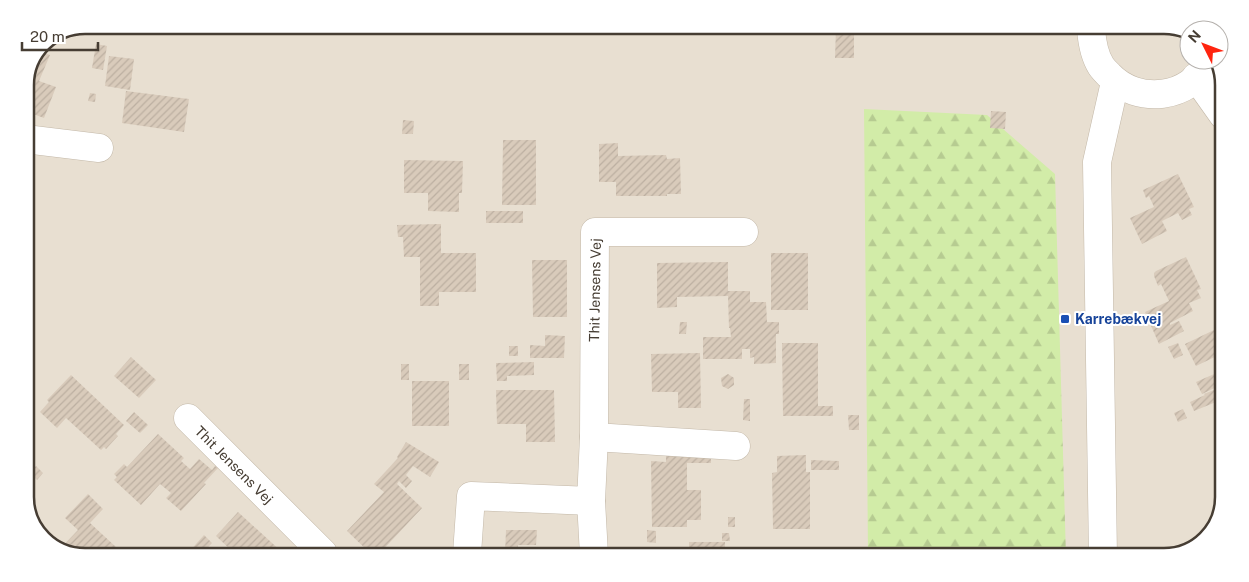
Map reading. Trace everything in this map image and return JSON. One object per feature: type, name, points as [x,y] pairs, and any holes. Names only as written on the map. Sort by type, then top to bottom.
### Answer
[{"type":"street","points":[[1092,34],[1093,48],[1101,67],[1115,82],[1131,90],[1148,94],[1165,94],[1182,88],[1202,70]]},
{"type":"street","points":[[1203,70],[1215,95]]},
{"type":"street","points":[[1103,548],[1097,162],[1115,82]]},
{"type":"street","points":[[34,140],[99,148]]},
{"type":"street","name":"Thit Jensens Vej","points":[[594,548],[591,500],[594,437],[595,232],[744,232]]},
{"type":"street","name":"Thit Jensens Vej","points":[[188,418],[318,548]]},
{"type":"street","points":[[594,437],[736,446]]},
{"type":"street","points":[[467,548],[471,496],[591,500]]},
{"type":"shaded area","points":[[85,34],[1174,35],[1179,37],[1179,70],[1213,70],[1215,82],[1215,497],[1214,507],[1205,528],[1192,540],[1183,544],[1171,548],[85,548],[75,547],[54,538],[44,528],[36,513],[34,500],[34,82],[42,57],[57,42],[66,38]]},
{"type":"green space","points":[[864,109],[987,115],[1055,174],[1066,548],[868,548]]},
{"type":"building","points":[[836,34],[854,34],[854,58],[835,58]]},
{"type":"building","points":[[96,44],[107,46],[103,70],[92,68]]},
{"type":"building","points":[[45,53],[50,55],[39,81],[56,87],[44,118],[34,114],[34,82],[38,66]]},
{"type":"building","points":[[109,56],[134,59],[130,90],[105,86]]},
{"type":"building","points":[[126,91],[189,99],[184,132],[122,123]]},
{"type":"building","points":[[90,93],[96,94],[95,102],[88,101]]},
{"type":"building","points":[[991,111],[1006,112],[1005,129],[990,128]]},
{"type":"building","points":[[403,120],[414,121],[413,134],[402,134]]},
{"type":"building","points":[[503,140],[536,140],[536,205],[502,205]]},
{"type":"building","points":[[618,143],[618,156],[666,155],[667,159],[680,158],[681,194],[667,194],[667,196],[616,196],[616,182],[599,182],[599,144]]},
{"type":"building","points":[[404,160],[463,161],[462,193],[459,193],[459,212],[428,211],[428,193],[404,193]]},
{"type":"building","points":[[1178,174],[1194,207],[1189,209],[1192,215],[1182,220],[1178,213],[1162,221],[1167,231],[1142,244],[1130,218],[1154,207],[1149,196],[1146,198],[1143,190]]},
{"type":"building","points":[[486,211],[523,211],[523,223],[486,223]]},
{"type":"building","points":[[441,224],[441,253],[476,253],[476,292],[439,292],[439,306],[420,306],[420,257],[404,257],[403,237],[398,237],[397,225]]},
{"type":"building","points":[[771,253],[808,253],[808,310],[771,310]]},
{"type":"building","points":[[1186,257],[1201,289],[1197,290],[1201,298],[1189,303],[1193,311],[1170,323],[1170,325],[1179,321],[1184,331],[1159,344],[1145,312],[1169,301],[1161,284],[1158,286],[1154,273]]},
{"type":"building","points":[[532,260],[567,260],[567,317],[533,317]]},
{"type":"building","points":[[728,262],[728,291],[750,291],[750,302],[766,302],[767,322],[779,322],[779,334],[776,334],[776,363],[754,364],[754,357],[750,358],[750,349],[742,349],[742,359],[703,359],[703,337],[731,337],[728,296],[677,297],[677,307],[657,308],[657,263]]},
{"type":"building","points":[[680,322],[687,322],[686,334],[679,334]]},
{"type":"building","points":[[1214,330],[1215,357],[1196,366],[1185,344]]},
{"type":"building","points":[[545,335],[565,336],[564,358],[530,358],[530,345],[545,346]]},
{"type":"building","points":[[782,343],[818,343],[818,406],[833,406],[833,416],[783,416]]},
{"type":"building","points":[[1178,343],[1183,355],[1174,359],[1168,347]]},
{"type":"building","points":[[509,346],[518,346],[518,356],[509,356]]},
{"type":"building","points":[[700,353],[701,408],[678,408],[678,392],[652,392],[651,354]]},
{"type":"building","points":[[131,357],[156,380],[139,398],[114,376]]},
{"type":"building","points":[[534,362],[534,375],[507,376],[507,381],[497,381],[496,363]]},
{"type":"building","points":[[401,364],[409,364],[409,380],[401,380]]},
{"type":"building","points":[[459,364],[469,364],[469,380],[459,380]]},
{"type":"building","points":[[728,374],[734,378],[734,385],[728,389],[722,386],[721,378]]},
{"type":"building","points":[[1215,374],[1215,388],[1202,394],[1196,382]]},
{"type":"building","points":[[71,375],[124,425],[116,434],[118,436],[106,449],[104,447],[101,450],[66,418],[57,428],[40,412],[49,402],[47,400]]},
{"type":"building","points":[[412,381],[449,381],[449,426],[412,426]]},
{"type":"building","points":[[1215,389],[1215,402],[1194,411],[1190,402]]},
{"type":"building","points":[[496,390],[554,390],[555,442],[526,442],[526,424],[497,424]]},
{"type":"building","points":[[744,399],[750,399],[750,421],[743,420]]},
{"type":"building","points":[[1183,409],[1187,418],[1178,422],[1174,413]]},
{"type":"building","points":[[134,412],[148,425],[140,433],[126,421]]},
{"type":"building","points":[[848,415],[859,415],[859,430],[849,430]]},
{"type":"building","points":[[158,434],[184,458],[181,461],[190,469],[199,459],[212,470],[215,466],[218,468],[181,511],[166,498],[171,493],[160,484],[141,505],[114,480],[117,477],[114,474],[124,464],[127,467]]},
{"type":"building","points":[[406,442],[439,462],[430,477],[413,466],[406,475],[412,481],[406,488],[399,481],[397,484],[422,508],[385,548],[365,548],[347,531],[384,492],[374,484],[397,457]]},
{"type":"building","points":[[666,449],[711,449],[711,463],[687,463],[687,490],[701,490],[701,520],[687,520],[687,527],[652,527],[651,461],[666,462]]},
{"type":"building","points":[[806,455],[806,472],[810,472],[810,529],[773,529],[772,473],[777,472],[777,456]]},
{"type":"building","points":[[811,460],[839,461],[839,470],[811,470]]},
{"type":"building","points":[[36,466],[43,473],[37,480],[34,477],[34,468]]},
{"type":"building","points":[[88,494],[103,509],[90,523],[116,547],[85,548],[65,544],[78,530],[65,518]]},
{"type":"building","points":[[238,512],[278,548],[229,548],[216,536]]},
{"type":"building","points":[[728,517],[735,517],[735,527],[728,527]]},
{"type":"building","points":[[506,530],[537,530],[536,545],[518,545],[518,548],[505,548]]},
{"type":"building","points":[[647,530],[656,531],[656,543],[647,542]]},
{"type":"building","points":[[722,533],[729,533],[730,541],[722,541]]},
{"type":"building","points":[[204,535],[212,543],[208,548],[192,548]]},
{"type":"building","points":[[689,542],[725,542],[725,548],[689,548]]},
{"type":"place","name":"Karrebækvej","points":[[1065,319]]}]
